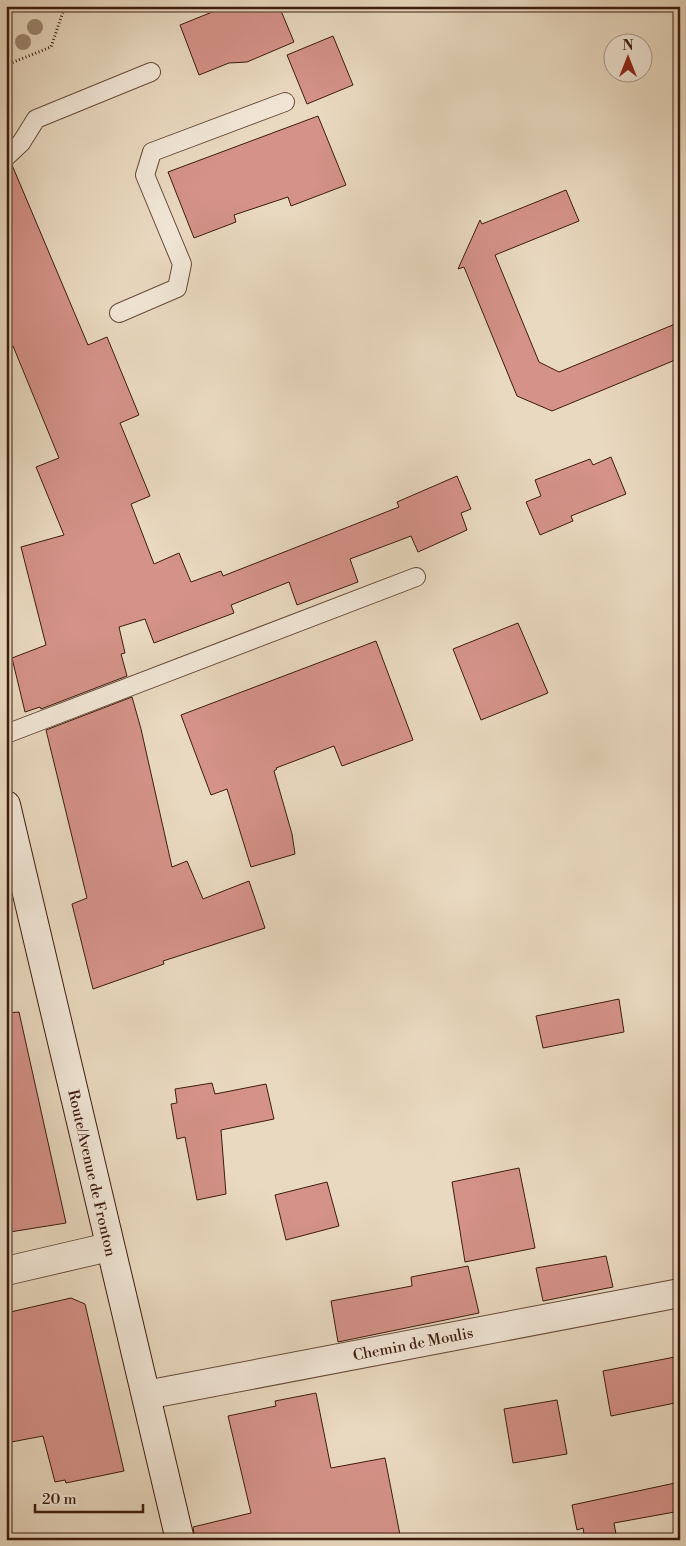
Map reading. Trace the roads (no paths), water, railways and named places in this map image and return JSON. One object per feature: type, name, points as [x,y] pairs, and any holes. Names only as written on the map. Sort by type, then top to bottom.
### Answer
[{"type":"main road","name":"Route/Avenue de Fronton","points":[[6,805],[180,1540]]},
{"type":"main road","points":[[6,1271],[110,1247]]},
{"type":"main road","name":"Chemin de Moulis","points":[[146,1395],[680,1293]]},
{"type":"lane","points":[[6,158],[21,143],[36,119],[151,72]]},
{"type":"lane","points":[[120,313],[177,288],[182,264],[145,175],[152,152],[285,102]]},
{"type":"lane","points":[[6,734],[416,577]]}]
